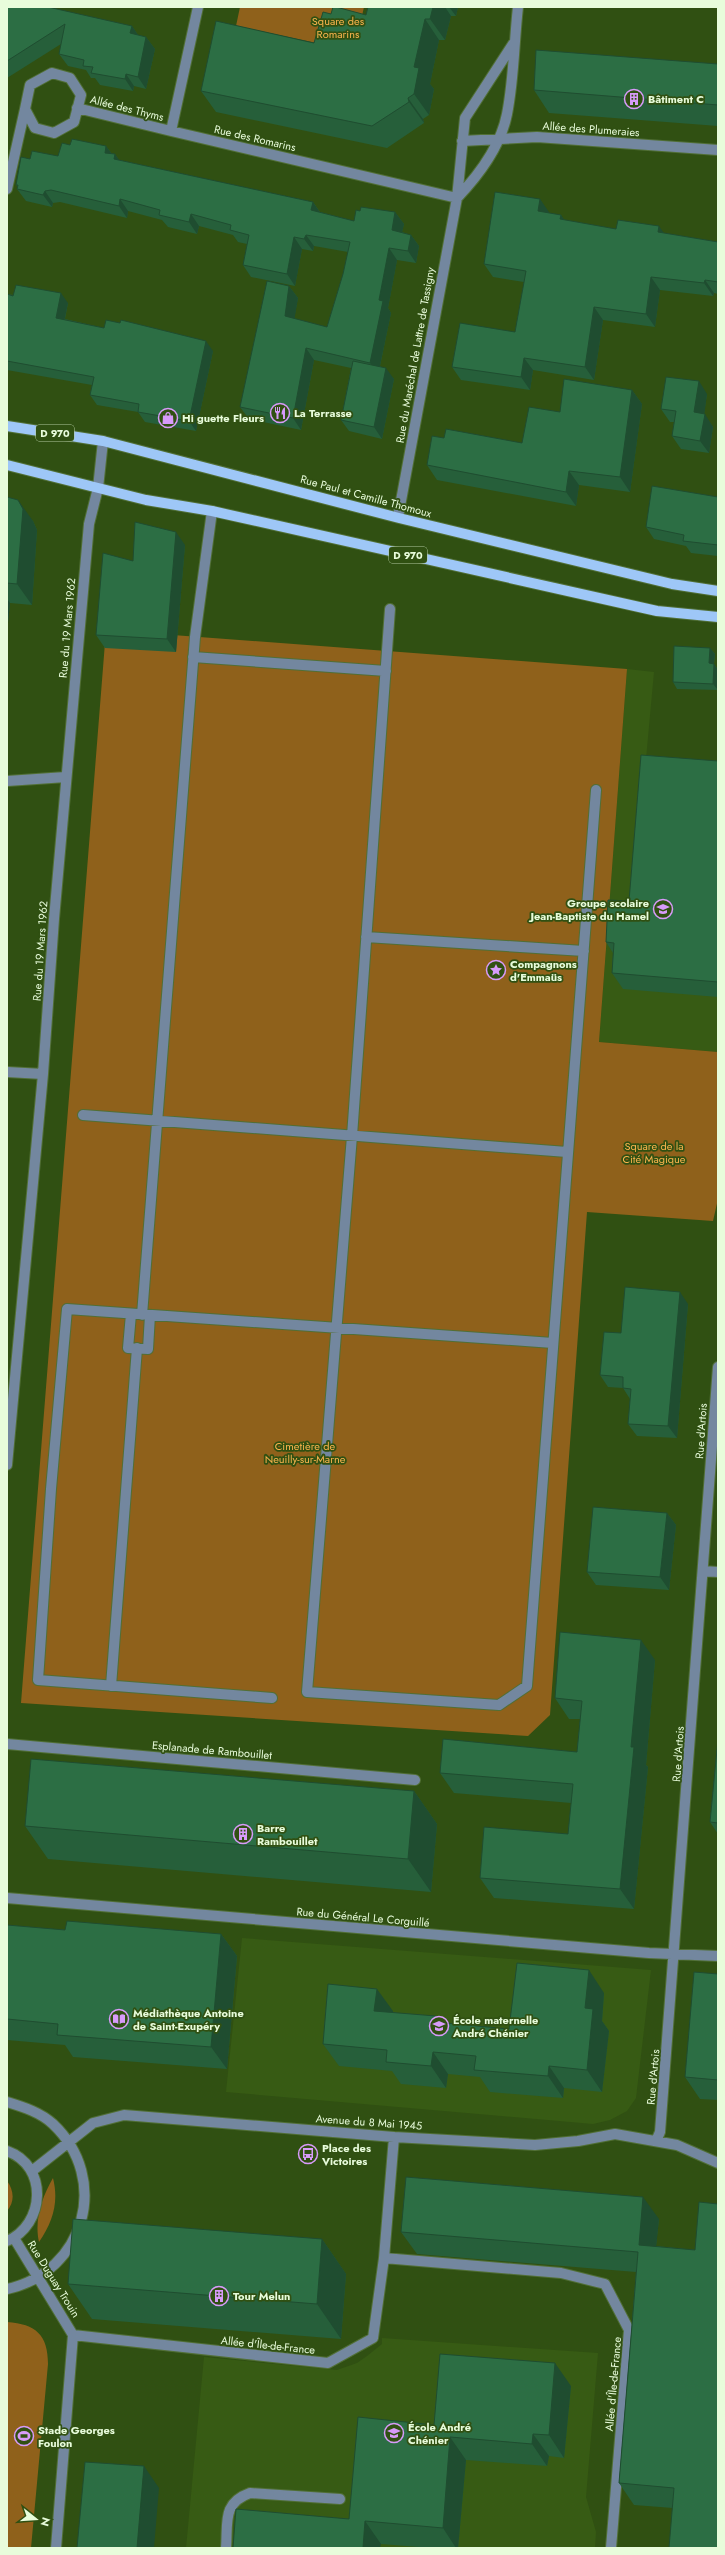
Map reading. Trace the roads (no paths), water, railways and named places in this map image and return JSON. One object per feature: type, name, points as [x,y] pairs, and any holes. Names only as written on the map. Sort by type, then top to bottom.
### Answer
[{"type":"main road","name":"Rue Paul et Camille Thomoux","points":[[7,426],[103,441],[398,517],[672,584],[718,591]]},
{"type":"main road","name":"D 970","points":[[7,465],[146,500],[212,511],[657,611],[718,617]]},
{"type":"street","points":[[171,131],[198,7]]},
{"type":"street","name":"Rue du Maréchal de Lattre de Tassigny","points":[[457,198],[475,179],[498,138],[507,116],[518,7]]},
{"type":"street","name":"Rue du Maréchal de Lattre de Tassigny","points":[[398,517],[457,198],[462,140],[466,118],[514,44]]},
{"type":"street","name":"Allée des Thyms","points":[[7,189],[30,85],[52,72],[70,78],[81,95],[74,122],[54,133],[35,128],[25,109]]},
{"type":"street","name":"Allée des Thyms","points":[[77,108],[171,131]]},
{"type":"street","name":"Rue des Romarins","points":[[171,131],[457,198]]},
{"type":"street","name":"Allée des Plumeraies","points":[[462,140],[537,136],[718,150]]},
{"type":"street","name":"Rue du 19 Mars 1962","points":[[7,1465],[43,1074],[66,777],[88,524],[98,488],[103,441]]},
{"type":"street","points":[[131,1314],[128,1348],[148,1349],[146,1315],[157,1120],[193,657],[212,511]]},
{"type":"street","points":[[390,609],[352,1136],[335,1328],[307,1692],[500,1705],[527,1686],[596,790]]},
{"type":"street","points":[[193,657],[386,671]]},
{"type":"street","points":[[7,781],[66,777]]},
{"type":"street","points":[[366,937],[584,951]]},
{"type":"street","points":[[7,1072],[43,1074]]},
{"type":"street","points":[[83,1114],[567,1152]]},
{"type":"street","points":[[272,1698],[38,1680],[51,1489],[67,1309],[553,1343]]},
{"type":"street","points":[[111,1686],[137,1348]]},
{"type":"street","name":"Rue d'Artois","points":[[656,2140],[660,2132],[718,1367]]},
{"type":"street","points":[[703,1571],[718,1572]]},
{"type":"street","name":"Esplanade de Rambouillet","points":[[7,1744],[415,1780]]},
{"type":"street","name":"Rue du Général Le Corguillé","points":[[7,1898],[674,1954],[718,1956]]},
{"type":"street","points":[[7,2102],[31,2110],[52,2124],[69,2143],[81,2171],[85,2186],[84,2210],[78,2232],[66,2252],[50,2269],[30,2282],[7,2289]]},
{"type":"street","name":"Avenue du 8 Mai 1945","points":[[32,2171],[93,2124],[124,2115],[394,2137],[535,2145],[578,2141],[615,2134],[656,2140],[677,2146],[718,2163]]},
{"type":"street","name":"Allée d'Île-de-France","points":[[74,2335],[328,2363],[373,2338],[384,2258],[394,2137]]},
{"type":"street","points":[[7,2151],[23,2160],[32,2171],[37,2186],[38,2201],[34,2215],[26,2228],[11,2239]]},
{"type":"street","name":"Rue Duguay Trouin","points":[[11,2239],[39,2276],[74,2335],[56,2548]]},
{"type":"street","name":"Allée d'Île-de-France","points":[[384,2258],[561,2272],[605,2284],[630,2330],[611,2548]]},
{"type":"street","points":[[226,2548],[230,2506],[236,2498],[250,2493],[340,2499]]},
{"type":"place","name":"Bâtiment C","points":[[634,99]]},
{"type":"place","name":"La Terrasse","points":[[280,413]]},
{"type":"place","name":"Hi guette Fleurs","points":[[168,418]]},
{"type":"place","name":"Groupe scolaire Jean-Baptiste du Hamel","points":[[663,909]]},
{"type":"place","name":"Compagnons d'Emmaüs","points":[[496,970]]},
{"type":"place","name":"Barre Rambouillet","points":[[243,1834]]},
{"type":"place","name":"Médiathèque Antoine de Saint-Exupéry","points":[[119,2019]]},
{"type":"place","name":"École maternelle André Chénier","points":[[439,2026]]},
{"type":"place","name":"Place des Victoires","points":[[308,2154]]},
{"type":"place","name":"Tour Melun","points":[[219,2296]]},
{"type":"place","name":"École André Chénier","points":[[394,2433]]},
{"type":"place","name":"Stade Georges Foulon","points":[[24,2436]]},
{"type":"park label","name":"Square des Romarins","points":[[338,27]]},
{"type":"park label","name":"Square de la Cité Magique","points":[[654,1152]]},
{"type":"park label","name":"Cimetière de Neuilly-sur-Marne","points":[[305,1452]]}]
